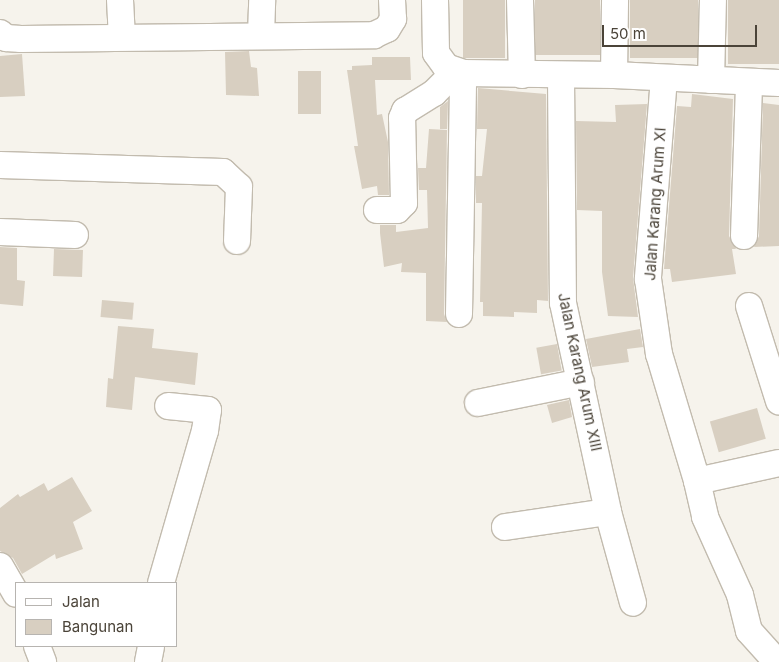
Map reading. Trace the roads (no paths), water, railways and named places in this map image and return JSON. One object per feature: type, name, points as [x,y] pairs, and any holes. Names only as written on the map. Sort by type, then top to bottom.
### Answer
[{"type":"street","points":[[120,0],[122,36]]},
{"type":"street","points":[[261,35],[262,0]]},
{"type":"street","points":[[0,33],[6,38],[21,39],[122,36],[374,34],[387,29],[393,19],[392,0]]},
{"type":"street","points":[[435,0],[436,53],[446,67],[459,73],[561,77],[614,75],[779,82]]},
{"type":"street","points":[[520,0],[522,75]]},
{"type":"street","points":[[614,75],[615,0]]},
{"type":"street","points":[[711,80],[713,0]]},
{"type":"street","points":[[377,210],[397,210],[404,203],[402,118],[405,111],[434,93],[459,73]]},
{"type":"street","points":[[459,73],[459,314]]},
{"type":"street","name":"Jalan Karang Arum XIII","points":[[561,77],[563,302],[608,512],[633,603]]},
{"type":"street","name":"Jalan Karang Arum XI","points":[[664,78],[648,279],[660,354],[697,481],[705,517],[740,595],[749,631],[777,662]]},
{"type":"street","points":[[744,236],[749,82]]},
{"type":"street","points":[[0,165],[223,172],[232,178],[239,188],[237,240]]},
{"type":"street","points":[[0,232],[75,236]]},
{"type":"street","points":[[749,306],[779,402]]},
{"type":"street","points":[[478,403],[581,382]]},
{"type":"street","points":[[161,582],[203,439],[208,410],[168,406]]},
{"type":"street","points":[[697,481],[779,463]]},
{"type":"street","points":[[505,527],[608,512]]},
{"type":"street","points":[[0,566],[15,592]]},
{"type":"street","points":[[37,647],[43,662]]},
{"type":"street","points":[[148,662],[151,647]]}]
